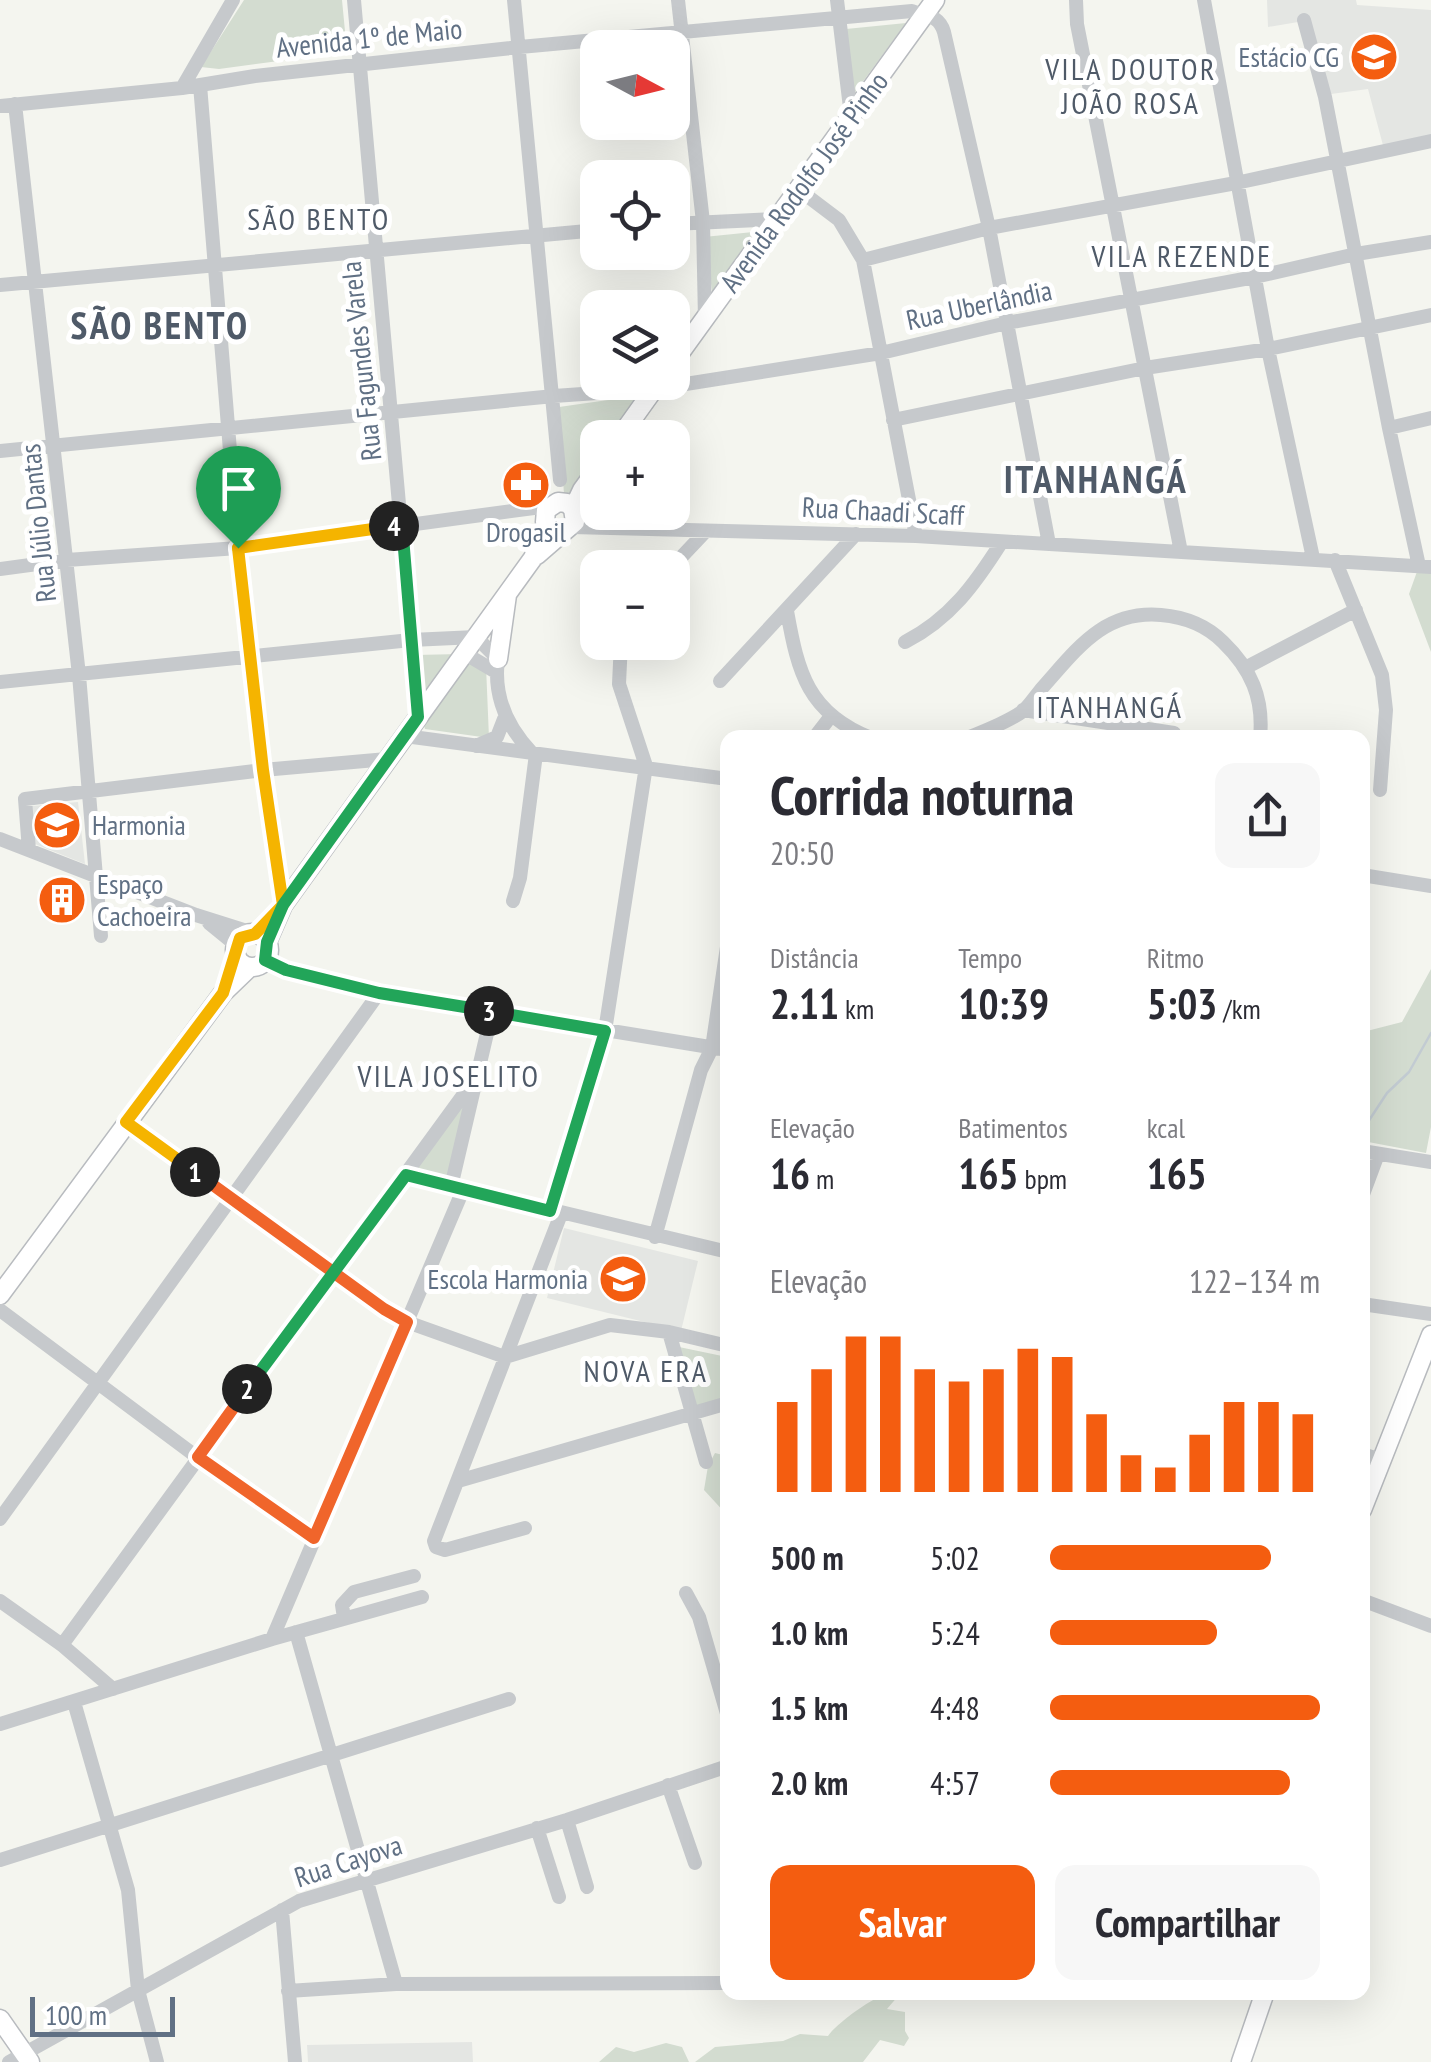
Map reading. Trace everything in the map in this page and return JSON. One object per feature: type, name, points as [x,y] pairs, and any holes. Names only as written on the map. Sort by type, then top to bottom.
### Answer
[{"type":"main road","name":"Avenida Rodolfo José Pinho","points":[[690,339],[935,0]]},
{"type":"main road","points":[[0,1296],[223,993],[558,518],[580,492]]},
{"type":"main road","points":[[497,665],[506,594]]},
{"type":"main road","points":[[1372,1457],[1423,1374],[1431,1335]]},
{"type":"main road","points":[[1241,2062],[1261,2000]]},
{"type":"main road","points":[[0,2019],[20,2059]]},
{"type":"main road","points":[[0,2032],[20,2059]]},
{"type":"street","points":[[182,88],[233,0]]},
{"type":"street","name":"Rua Fagundes Varela","points":[[354,0],[418,717]]},
{"type":"street","points":[[514,0],[560,480]]},
{"type":"street","points":[[678,0],[682,30]]},
{"type":"street","points":[[838,0],[851,116]]},
{"type":"street","points":[[1076,0],[1077,24],[1180,552]]},
{"type":"street","points":[[1204,0],[1236,184],[1312,558]]},
{"type":"street","name":"Avenida 1º de Maio","points":[[690,31],[912,11],[923,16]]},
{"type":"street","points":[[923,16],[933,16],[942,25],[989,228],[1050,544]]},
{"type":"street","points":[[1304,20],[1325,97],[1389,428],[1425,566]]},
{"type":"street","name":"Avenida 1º de Maio","points":[[8,105],[580,41]]},
{"type":"street","points":[[200,85],[238,548],[282,908]]},
{"type":"street","points":[[690,104],[703,222],[704,319]]},
{"type":"street","name":"Rua Júlio Dantas","points":[[8,105],[38,281],[101,936]]},
{"type":"street","points":[[863,260],[989,228],[1236,184],[1431,141]]},
{"type":"street","points":[[798,189],[839,220],[863,260],[916,536]]},
{"type":"street","points":[[690,223],[777,219]]},
{"type":"street","points":[[0,285],[580,231]]},
{"type":"street","name":"Rua Uberlândia","points":[[690,381],[881,352],[1007,323],[1431,242]]},
{"type":"street","points":[[892,420],[1431,315]]},
{"type":"street","name":"Rua Uberlândia","points":[[0,451],[580,393]]},
{"type":"street","points":[[1389,428],[1431,418]]},
{"type":"street","name":"Rua Chaadi Scaff","points":[[0,569],[67,560],[238,548],[512,512],[705,532],[916,536],[1425,566]]},
{"type":"street","points":[[688,550],[705,532]]},
{"type":"street","points":[[720,681],[856,534]]},
{"type":"street","points":[[906,642],[945,617],[973,586],[1001,543]]},
{"type":"street","points":[[1335,560],[1382,675],[1386,710],[1380,790]]},
{"type":"street","points":[[1247,666],[1356,610]]},
{"type":"street","points":[[787,611],[800,674],[811,694],[831,716],[852,730]]},
{"type":"street","points":[[983,730],[1024,710],[1102,627],[1121,617],[1147,614],[1176,616],[1200,624],[1220,638],[1247,666],[1260,705],[1260,730]]},
{"type":"street","points":[[0,682],[411,640],[470,645],[497,665],[504,719],[512,733],[534,754]]},
{"type":"street","points":[[524,1528],[439,1550],[434,1541],[505,1357],[555,1212],[605,1031],[646,766],[619,684],[620,660]]},
{"type":"street","points":[[1024,710],[1154,730]]},
{"type":"street","points":[[820,730],[831,716]]},
{"type":"street","points":[[475,746],[496,737],[504,719]]},
{"type":"street","points":[[405,736],[720,778]]},
{"type":"street","points":[[513,901],[520,878],[534,754]]},
{"type":"street","points":[[29,850],[25,799],[263,770],[387,760]]},
{"type":"street","points":[[0,839],[196,915],[286,970],[379,993],[720,1049]]},
{"type":"street","points":[[1370,876],[1431,886]]},
{"type":"street","points":[[0,1519],[379,993]]},
{"type":"street","points":[[272,1639],[407,1322],[457,1188],[492,1012]]},
{"type":"street","points":[[656,1237],[701,1070],[720,1049]]},
{"type":"street","points":[[62,1646],[477,1076]]},
{"type":"street","points":[[126,1122],[407,1322],[505,1357],[610,1325],[669,1332],[720,1344]]},
{"type":"street","points":[[1370,1152],[1431,1162]]},
{"type":"street","points":[[406,1175],[720,1250]]},
{"type":"street","points":[[1370,1305],[1431,1314]]},
{"type":"street","points":[[0,1310],[98,1385],[314,1538]]},
{"type":"street","points":[[669,1332],[706,1462]]},
{"type":"street","points":[[458,1481],[720,1406]]},
{"type":"street","points":[[344,1618],[342,1604],[354,1592],[414,1576]]},
{"type":"street","points":[[686,1593],[699,1617],[720,1689]]},
{"type":"street","points":[[0,1724],[272,1639],[422,1597]]},
{"type":"street","points":[[0,1601],[114,1689]]},
{"type":"street","points":[[1370,1603],[1431,1626]]},
{"type":"street","points":[[296,1632],[396,1984]]},
{"type":"street","points":[[0,1860],[510,1700]]},
{"type":"street","points":[[74,1702],[128,1890],[138,1990],[157,2062]]},
{"type":"street","name":"Rua Cayova","points":[[20,2059],[282,1910],[317,1894],[567,1820],[720,1769]]},
{"type":"street","points":[[668,1785],[695,1863]]},
{"type":"street","points":[[567,1820],[587,1887]]},
{"type":"street","points":[[537,1828],[560,1898]]},
{"type":"street","points":[[282,1910],[295,2062]]},
{"type":"street","points":[[288,1991],[396,1984],[720,1984]]},
{"type":"shaded area","points":[[244,0],[342,0],[347,52],[219,69],[201,67]]},
{"type":"shaded area","name":"Estácio CG","points":[[1267,0],[1356,0],[1357,5],[1431,10],[1431,141],[1384,149],[1368,89],[1331,94],[1304,21],[1268,27]]},
{"type":"shaded area","points":[[906,23],[853,95],[846,29]]},
{"type":"shaded area","points":[[763,231],[713,297],[704,237]]},
{"type":"shaded area","points":[[640,400],[626,420],[580,420],[580,486],[564,495],[559,407]]},
{"type":"shaded area","points":[[1419,566],[1431,567],[1431,652],[1409,594]]},
{"type":"shaded area","points":[[461,654],[486,666],[489,738],[425,729],[419,710],[415,655]]},
{"type":"shaded area","name":"Harmonia","points":[[78,802],[85,864],[35,844],[32,806]]},
{"type":"shaded area","points":[[1431,969],[1431,1127],[1426,1153],[1370,1142],[1370,1030],[1402,1022]]},
{"type":"shaded area","points":[[471,1089],[447,1184],[414,1173]]},
{"type":"shaded area","name":"Escola Harmonia","points":[[564,1228],[698,1261],[681,1331],[547,1298]]},
{"type":"shaded area","points":[[679,1347],[720,1356],[720,1400],[697,1408]]},
{"type":"shaded area","points":[[715,1453],[720,1454],[720,1507],[704,1490],[708,1466]]},
{"type":"shaded area","points":[[872,2000],[895,2000],[887,2009],[905,2012],[909,2038],[904,2046],[880,2040],[863,2062],[695,2062],[715,2047],[783,2041],[800,2034],[828,2036]]},
{"type":"shaded area","points":[[472,2042],[473,2062],[308,2062],[307,2045]]},
{"type":"shaded area","points":[[666,2043],[682,2047],[689,2062],[599,2062],[616,2047],[634,2052]]},
{"type":"waterway","points":[[1370,1119],[1387,1093],[1409,1072],[1431,1033]]},
{"type":"place","name":"Estácio CG","points":[[1374,57]]},
{"type":"place","name":"Drogasil","points":[[526,485]]},
{"type":"place","name":"Harmonia","points":[[57,825]]},
{"type":"place","name":"Espaço Cachoeira","points":[[62,900]]},
{"type":"place","name":"Escola Harmonia","points":[[623,1279]]},
{"type":"district","name":"VILA DOUTOR JOÃO ROSA","points":[[1131,87]]},
{"type":"district","name":"SÃO BENTO","points":[[319,220]]},
{"type":"district","name":"VILA REZENDE","points":[[1182,257]]},
{"type":"district","name":"SÃO BENTO","points":[[160,326]]},
{"type":"district","name":"ITANHANGÁ","points":[[1096,480]]},
{"type":"district","name":"ITANHANGÁ","points":[[1110,708]]},
{"type":"district","name":"VILA JOSELITO","points":[[449,1077]]},
{"type":"district","name":"NOVA ERA","points":[[646,1372]]},
{"type":"route","points":[[238,548],[283,905],[255,934],[240,938],[223,993],[126,1122],[334,1273],[364,1294],[384,1309],[407,1322],[314,1538],[198,1457],[334,1273],[406,1175],[550,1211],[605,1031],[379,993],[286,970],[265,960],[267,942],[283,905],[418,717],[402,525],[238,548]]}]
